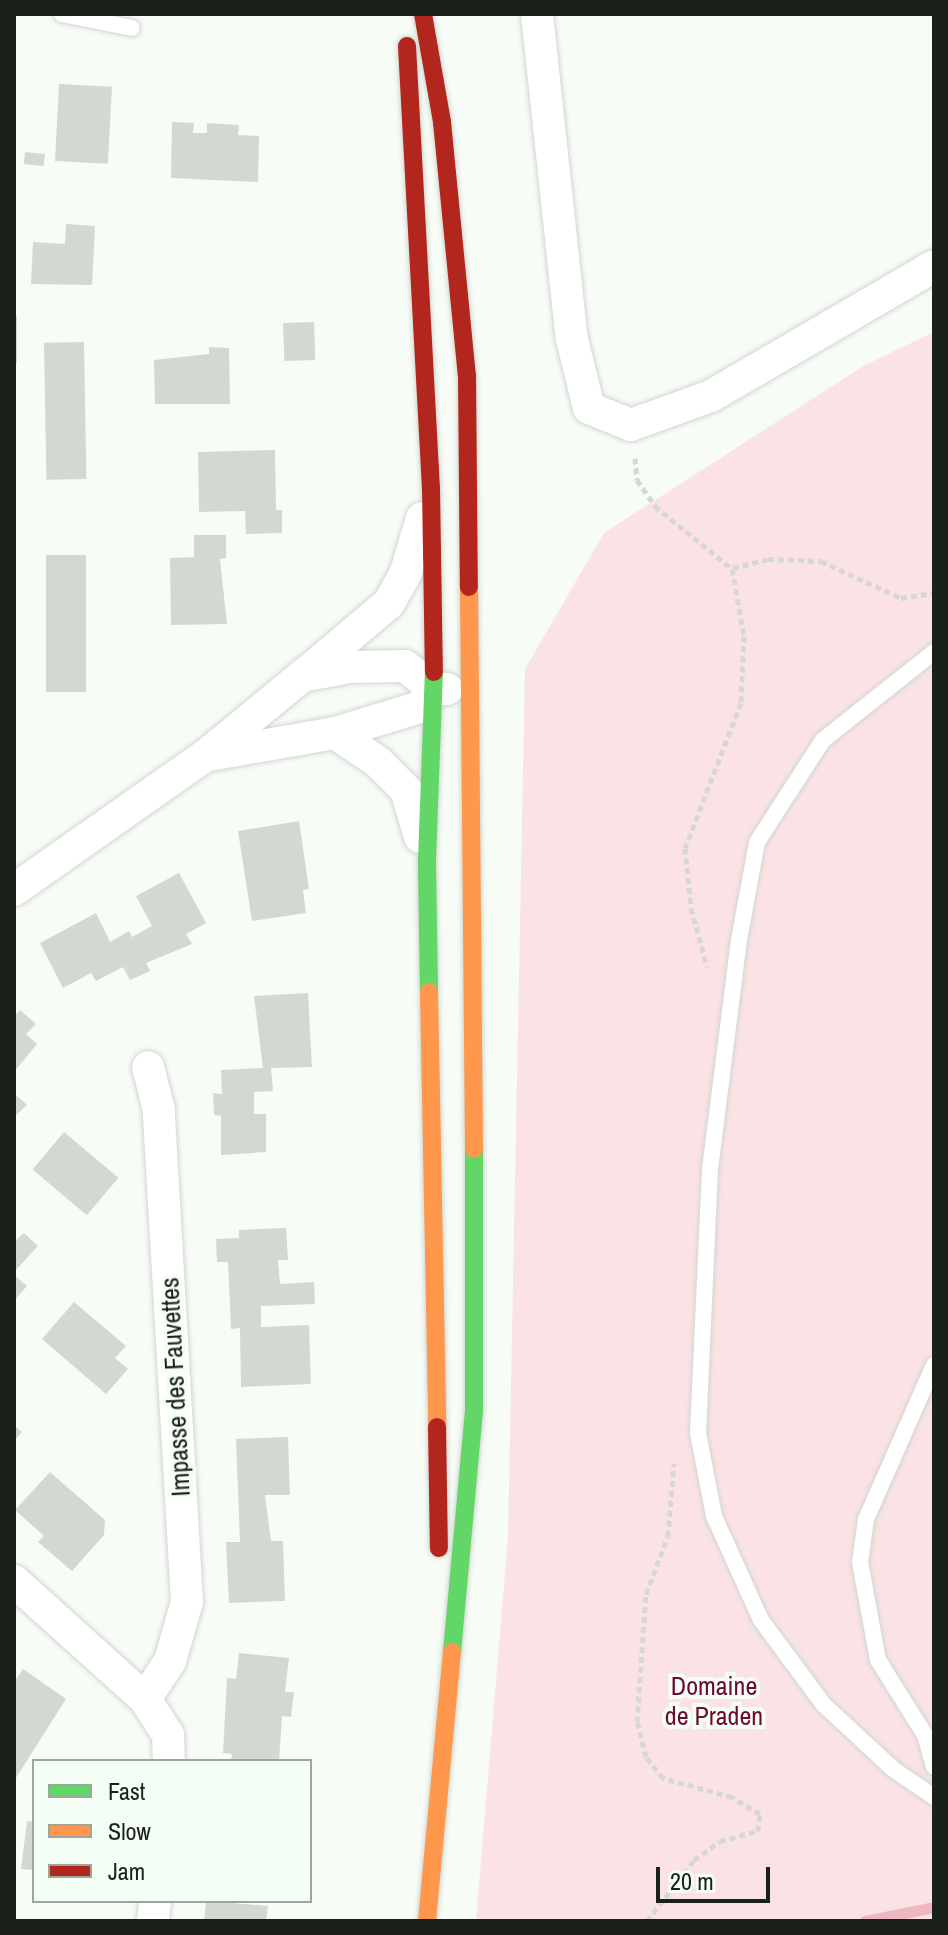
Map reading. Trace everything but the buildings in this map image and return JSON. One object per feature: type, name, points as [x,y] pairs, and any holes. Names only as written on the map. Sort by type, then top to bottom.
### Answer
[{"type":"main road","points":[[406,14],[431,488],[434,689],[427,860],[435,1491],[447,1682]]},
{"type":"main road","points":[[423,14],[442,122],[467,375],[473,688],[474,1410],[427,1921]]},
{"type":"street","points":[[537,14],[572,339],[589,408],[631,425],[711,396],[934,266]]},
{"type":"street","points":[[14,890],[205,756],[389,603],[406,572],[431,488]]},
{"type":"street","points":[[302,676],[350,667],[405,666],[434,689],[473,688]]},
{"type":"street","points":[[205,756],[335,733],[420,707],[434,689]]},
{"type":"street","points":[[335,733],[378,762],[406,790],[427,860]]},
{"type":"street","name":"Impasse des Fauvettes","points":[[145,1699],[170,1661],[187,1602],[159,1110],[148,1067]]},
{"type":"street","points":[[14,1581],[145,1699],[168,1735],[169,1759]]},
{"type":"lane","points":[[62,14],[132,28]]},
{"type":"lane","points":[[934,652],[823,740],[757,842],[739,940],[710,1169],[698,1433],[714,1516],[761,1620],[824,1705],[893,1769],[934,1797]]},
{"type":"lane","points":[[934,1365],[866,1519],[860,1562],[878,1660],[925,1735],[934,1767]]},
{"type":"path","points":[[732,569],[768,559],[821,561],[901,598],[934,593]]},
{"type":"green space","name":"Domaine de Praden","points":[[934,332],[934,1921],[476,1921],[508,1537],[525,669],[604,533],[865,365]]},
{"type":"waterway","points":[[865,1921],[934,1907]]},
{"type":"traffic: fast","points":[[429,992],[427,860],[434,672]]},
{"type":"traffic: fast","points":[[452,1652],[474,1410],[474,1149]]},
{"type":"traffic: slow","points":[[469,587],[474,1149]]},
{"type":"traffic: slow","points":[[429,992],[437,1427]]},
{"type":"traffic: slow","points":[[427,1921],[452,1652]]},
{"type":"traffic: jam","points":[[423,14],[442,122],[467,375],[469,587]]},
{"type":"traffic: jam","points":[[407,46],[431,488],[434,672]]},
{"type":"traffic: jam","points":[[437,1427],[439,1548]]}]
